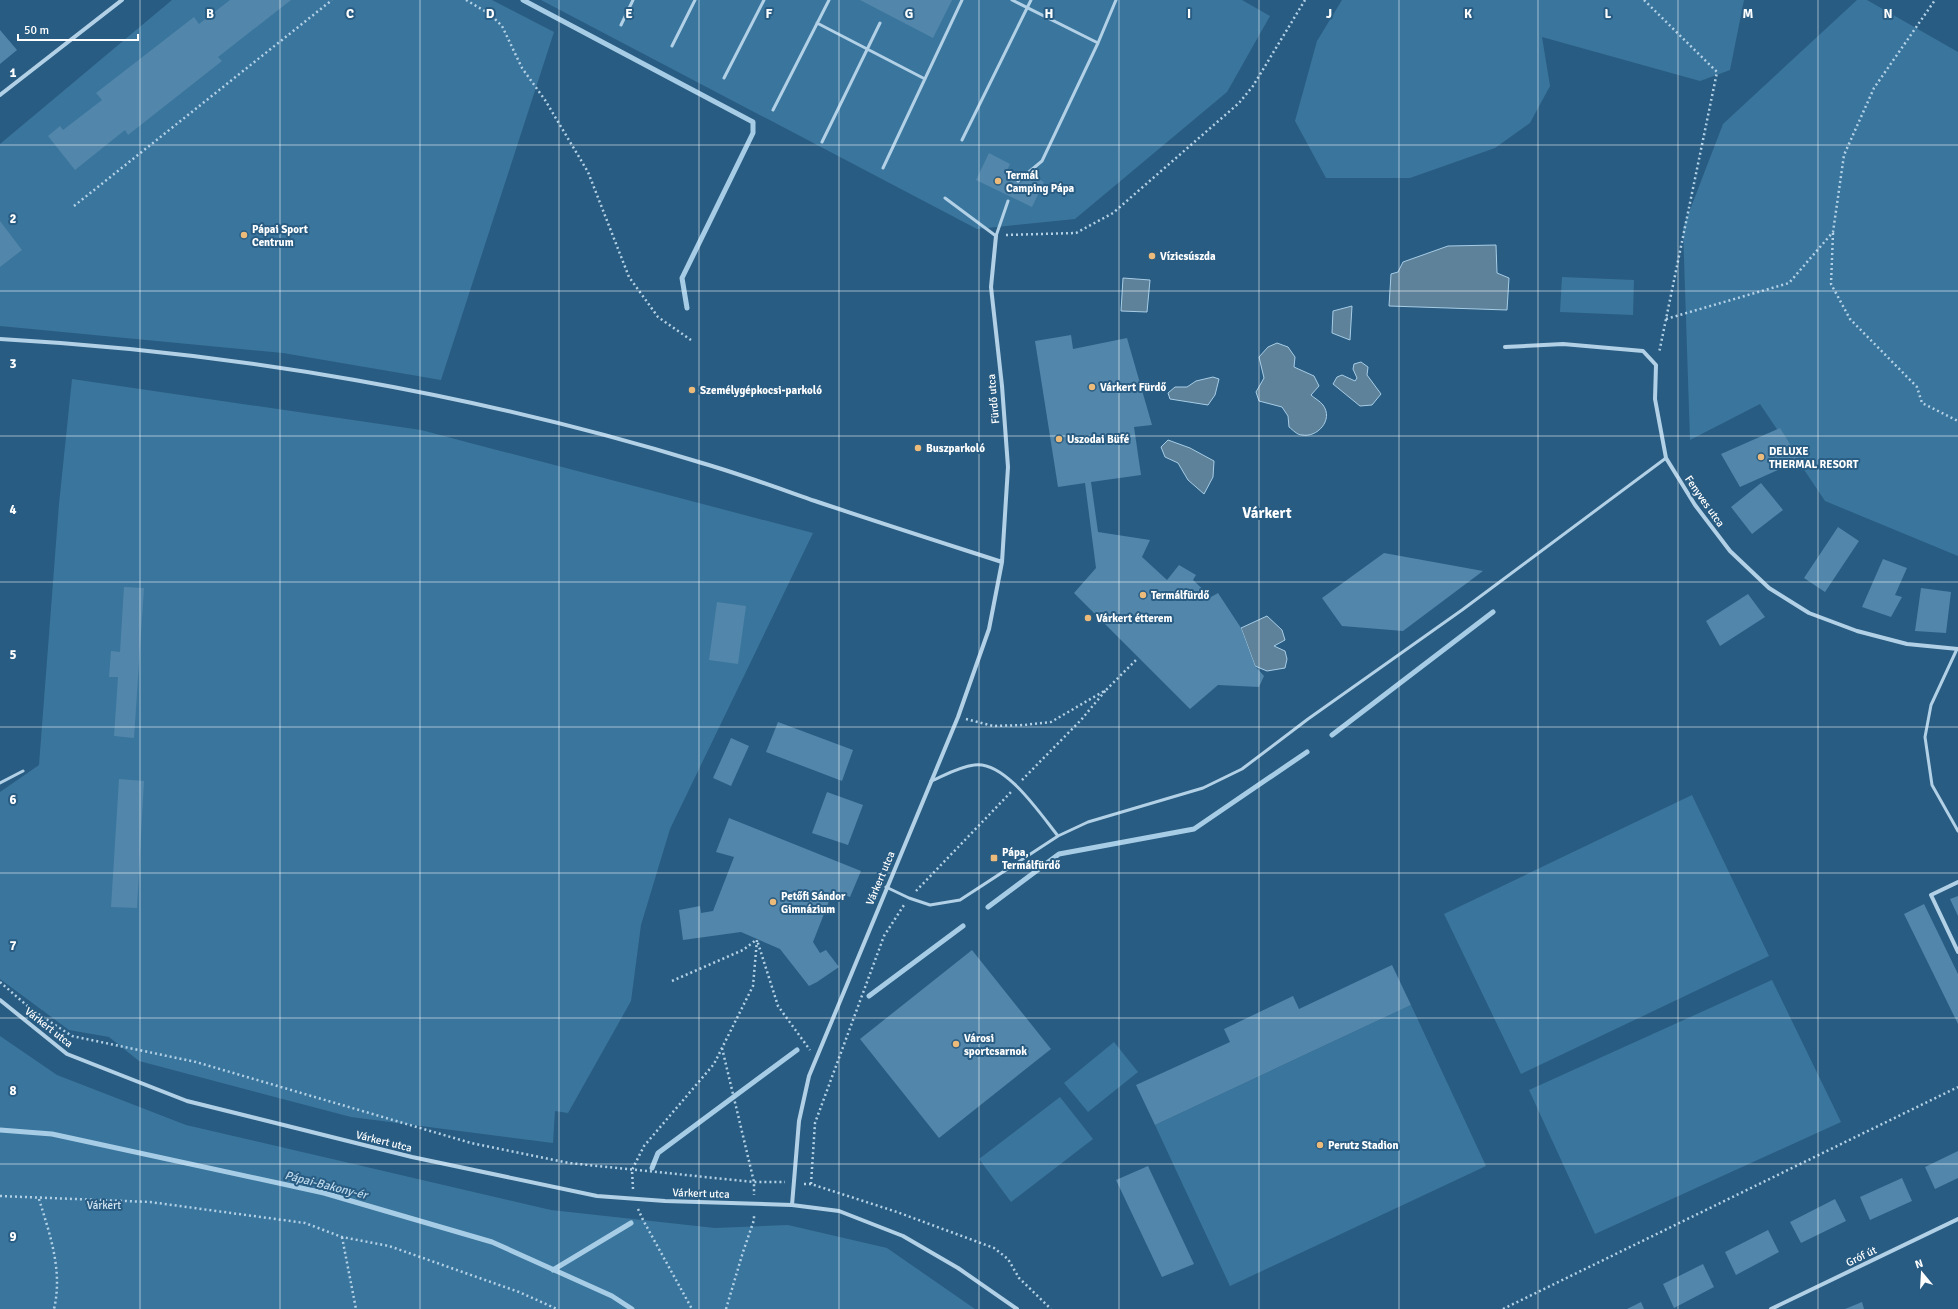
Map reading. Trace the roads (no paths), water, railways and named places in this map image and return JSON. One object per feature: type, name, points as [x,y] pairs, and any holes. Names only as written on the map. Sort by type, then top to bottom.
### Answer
[{"type":"street","points":[[0,95],[122,0]]},
{"type":"street","name":"Fürdő utca","points":[[996,236],[991,287],[1002,386],[1008,467],[1002,562]]},
{"type":"street","points":[[0,339],[58,342],[264,365],[422,393],[548,421],[702,463],[1002,562]]},
{"type":"street","name":"Fenyves utca","points":[[1505,347],[1564,344],[1643,351],[1656,365],[1655,399],[1666,458],[1695,505],[1730,551],[1769,588],[1809,613],[1857,631],[1907,644],[1958,649]]},
{"type":"street","name":"Várkert utca","points":[[792,1205],[792,1183],[799,1121],[809,1076],[886,887],[958,717],[989,629],[1002,562]]},
{"type":"street","points":[[1958,882],[1931,895],[1958,952]]},
{"type":"street","name":"Várkert utca","points":[[0,1000],[67,1054],[187,1101],[412,1157],[598,1196],[634,1199],[792,1205],[839,1211],[903,1236],[958,1268],[1017,1309]]},
{"type":"street","name":"Gróf út","points":[[1771,1309],[1958,1218]]},
{"type":"lane","points":[[621,25],[633,0]]},
{"type":"lane","points":[[672,46],[695,0]]},
{"type":"lane","points":[[724,78],[764,0]]},
{"type":"lane","points":[[773,110],[829,0]]},
{"type":"lane","points":[[883,168],[962,0]]},
{"type":"lane","points":[[1012,0],[1098,44]]},
{"type":"lane","points":[[962,140],[1031,0]]},
{"type":"lane","points":[[1018,181],[1042,161],[1098,44],[1116,0]]},
{"type":"lane","points":[[817,22],[925,79]]},
{"type":"lane","points":[[822,142],[880,23]]},
{"type":"lane","points":[[945,198],[996,236],[1008,201]]},
{"type":"lane","points":[[886,887],[909,898],[930,904],[960,900],[1058,836],[1088,822],[1203,788],[1242,769],[1308,719],[1462,610],[1666,458]]},
{"type":"lane","points":[[1958,649],[1931,705],[1925,737],[1932,785],[1958,832]]},
{"type":"lane","points":[[930,782],[959,769],[976,764],[988,767],[1003,774],[1016,786],[1058,836]]},
{"type":"lane","points":[[0,783],[23,771]]},
{"type":"waterway","points":[[523,0],[753,122],[753,133],[682,278],[687,308]]},
{"type":"waterway","points":[[1332,735],[1493,612]]},
{"type":"waterway","points":[[988,907],[1059,854],[1194,829],[1307,752]]},
{"type":"waterway","points":[[869,996],[963,926]]},
{"type":"waterway","points":[[652,1168],[658,1153],[797,1050]]},
{"type":"waterway","name":"Pápai-Bakony-ér","points":[[0,1130],[52,1134],[324,1193],[492,1242],[612,1296],[632,1309]]},
{"type":"waterway","points":[[553,1270],[631,1223]]},
{"type":"place","name":"Termál Camping Pápa","points":[[998,181]]},
{"type":"place","name":"Pápai Sport Centrum","points":[[244,235]]},
{"type":"place","name":"Vízicsúszda","points":[[1152,256]]},
{"type":"place","name":"Várkert Fürdő","points":[[1092,387]]},
{"type":"place","name":"Személygépkocsi-parkoló","points":[[692,390]]},
{"type":"place","name":"Uszodai Büfé","points":[[1059,439]]},
{"type":"place","name":"Buszparkoló","points":[[918,448]]},
{"type":"place","name":"DELUXE THERMAL RESORT","points":[[1761,457]]},
{"type":"place","name":"Termálfürdő","points":[[1143,595]]},
{"type":"place","name":"Várkert étterem","points":[[1088,618]]},
{"type":"place","name":"Pápa, Termálfürdő","points":[[994,858]]},
{"type":"place","name":"Petőfi Sándor Gimnázium","points":[[773,902]]},
{"type":"place","name":"Városi sportcsarnok","points":[[956,1044]]},
{"type":"place","name":"Perutz Stadion","points":[[1320,1145]]},
{"type":"district","name":"Várkert","points":[[1267,513]]}]
